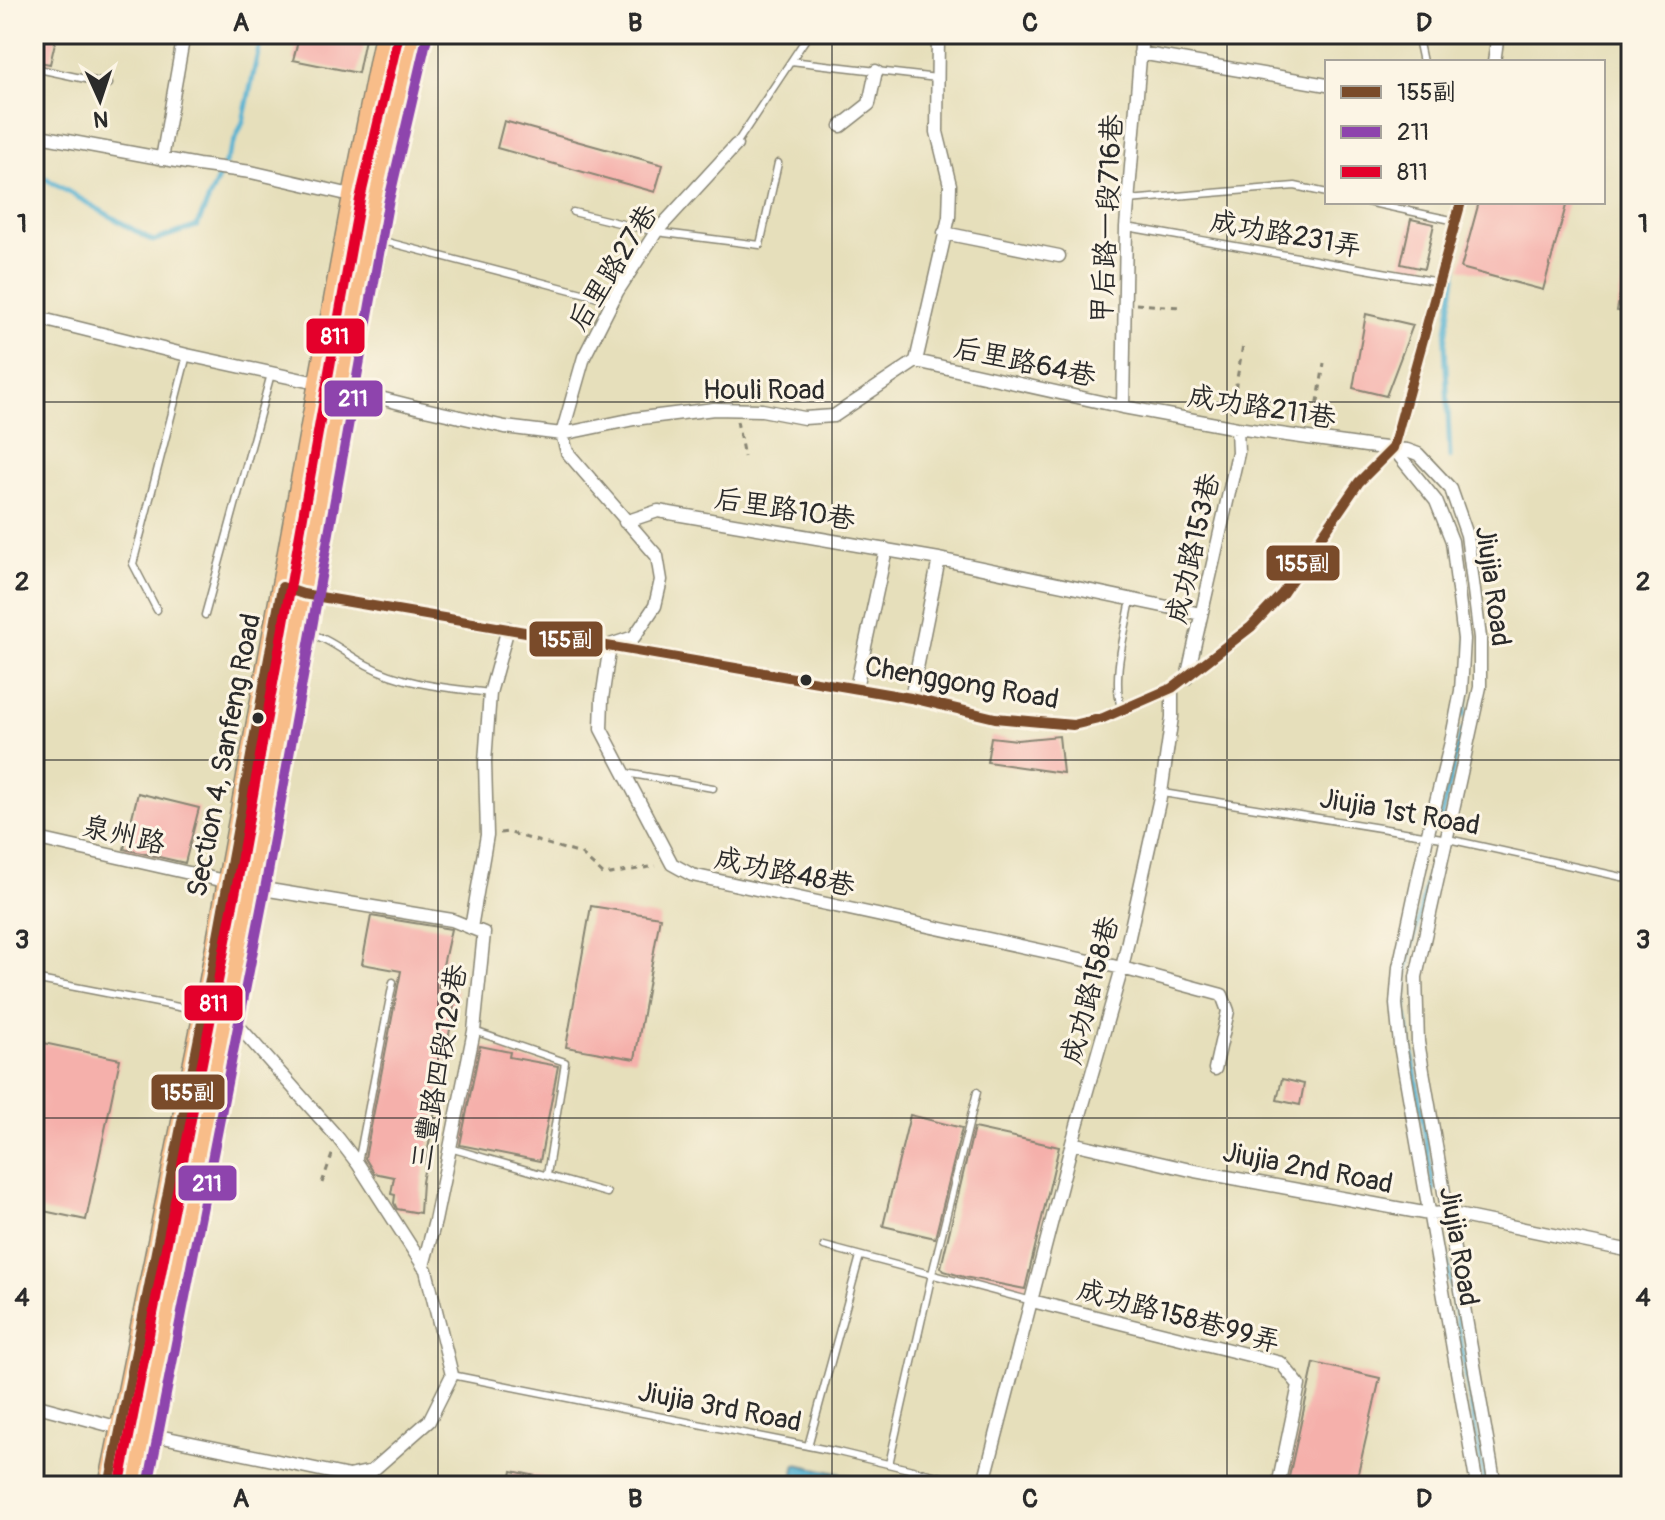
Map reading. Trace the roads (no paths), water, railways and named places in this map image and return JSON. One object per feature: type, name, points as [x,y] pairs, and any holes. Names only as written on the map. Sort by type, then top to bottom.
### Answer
[{"type":"main road","name":"Section 4, Sanfeng Road","points":[[109,1486],[204,1012],[385,34]]},
{"type":"main road","name":"Section 4, Sanfeng Road","points":[[134,1486],[251,887],[374,201],[413,34]]},
{"type":"street","points":[[162,159],[184,34]]},
{"type":"street","name":"甲后路一段716巷","points":[[1123,407],[1126,227],[1142,34]]},
{"type":"street","points":[[1494,60],[1498,34]]},
{"type":"street","points":[[916,361],[949,217],[950,185],[937,132],[938,36]]},
{"type":"street","points":[[1140,53],[1325,85]]},
{"type":"street","points":[[841,126],[869,104],[876,71]]},
{"type":"street","points":[[34,135],[251,172],[374,201]]},
{"type":"street","name":"后里路27巷","points":[[562,434],[584,357],[613,301],[656,232],[736,145]]},
{"type":"street","name":"Chenggong Road","points":[[282,587],[303,594],[911,698],[995,718],[1073,725],[1122,710],[1172,688],[1251,627],[1282,594],[1359,482],[1393,448],[1460,204]]},
{"type":"street","points":[[944,233],[1059,256]]},
{"type":"street","name":"Houli Road","points":[[34,317],[505,427],[562,434],[634,419],[714,409],[762,410],[804,418],[834,416],[916,361]]},
{"type":"street","name":"后里路64巷","points":[[916,361],[1123,407]]},
{"type":"street","name":"成功路211巷","points":[[1123,407],[1233,427],[1393,448]]},
{"type":"street","name":"成功路153巷","points":[[1187,678],[1238,453],[1233,427]]},
{"type":"street","points":[[562,434],[567,452],[657,556],[661,580],[655,606],[634,637],[610,645]]},
{"type":"street","name":"Jiujia Road","points":[[1393,448],[1436,501],[1452,541],[1464,639],[1461,691],[1399,967],[1396,1004],[1400,1045],[1477,1486]]},
{"type":"street","name":"Jiujia Road","points":[[1393,448],[1418,454],[1451,489],[1467,535],[1480,638],[1480,687],[1416,977],[1415,1008],[1418,1042],[1495,1486]]},
{"type":"street","name":"后里路10巷","points":[[625,522],[658,511],[939,559],[1201,614]]},
{"type":"street","points":[[856,688],[886,549]]},
{"type":"street","points":[[911,698],[939,559]]},
{"type":"street","name":"三豐路四段129巷","points":[[423,1266],[474,1031],[484,933],[471,928],[487,835],[485,762],[490,693],[508,628]]},
{"type":"street","name":"成功路48巷","points":[[610,645],[601,729],[672,864],[692,875],[1122,968],[1222,995],[1228,1011],[1215,1069]]},
{"type":"street","name":"成功路158巷","points":[[981,1486],[1122,968],[1161,793],[1172,717],[1172,688]]},
{"type":"street","name":"泉州路","points":[[34,838],[227,883],[452,920],[471,928]]},
{"type":"street","points":[[34,1405],[120,1428],[349,1476],[372,1471],[429,1421],[452,1375],[426,1270],[358,1164],[226,1012],[204,1012]]},
{"type":"street","name":"Jiujia 2nd Road","points":[[1072,1143],[1195,1171],[1429,1214],[1447,1213],[1631,1251]]},
{"type":"street","name":"成功路158巷99弄","points":[[1032,1301],[1281,1363],[1299,1385],[1278,1486]]},
{"type":"lane","points":[[736,145],[809,34]]},
{"type":"lane","points":[[1417,34],[1423,60]]},
{"type":"lane","points":[[791,61],[937,78]]},
{"type":"lane","points":[[34,68],[109,84]]},
{"type":"lane","points":[[573,212],[656,232],[760,245],[778,163]]},
{"type":"lane","points":[[1128,200],[1295,186],[1325,193]]},
{"type":"lane","points":[[1376,204],[1456,221]]},
{"type":"lane","name":"成功路231弄","points":[[1126,227],[1439,282]]},
{"type":"lane","points":[[369,237],[613,301]]},
{"type":"lane","points":[[157,610],[133,564],[187,355]]},
{"type":"lane","points":[[205,615],[271,374]]},
{"type":"lane","points":[[1122,710],[1117,692],[1118,669],[1131,599]]},
{"type":"lane","points":[[296,630],[318,635],[369,667],[427,686],[490,693]]},
{"type":"lane","points":[[1455,723],[1472,726]]},
{"type":"lane","points":[[624,772],[713,788]]},
{"type":"lane","name":"Jiujia 1st Road","points":[[1161,793],[1448,839],[1631,879]]},
{"type":"lane","points":[[34,979],[204,1012]]},
{"type":"lane","points":[[358,1164],[393,982]]},
{"type":"lane","points":[[474,1031],[565,1062],[547,1175]]},
{"type":"lane","points":[[889,1464],[977,1092]]},
{"type":"lane","points":[[450,1148],[607,1193]]},
{"type":"lane","points":[[824,1246],[1032,1301]]},
{"type":"lane","points":[[808,1446],[860,1256]]},
{"type":"lane","points":[[1454,1349],[1471,1347]]},
{"type":"lane","name":"Jiujia 3rd Road","points":[[452,1375],[808,1446],[981,1486]]},
{"type":"water","points":[[796,1464],[895,1486],[790,1486]]},
{"type":"waterway","points":[[34,172],[153,241],[197,226],[243,122],[262,34]]},
{"type":"waterway","points":[[1450,457],[1445,344],[1456,270],[1456,239]]},
{"type":"waterway","points":[[1459,538],[1471,662],[1464,716]]},
{"type":"waterway","points":[[1441,817],[1462,730]]},
{"type":"waterway","points":[[1429,872],[1406,973],[1405,1011],[1434,1190]]},
{"type":"waterway","points":[[1443,1239],[1485,1486]]}]
